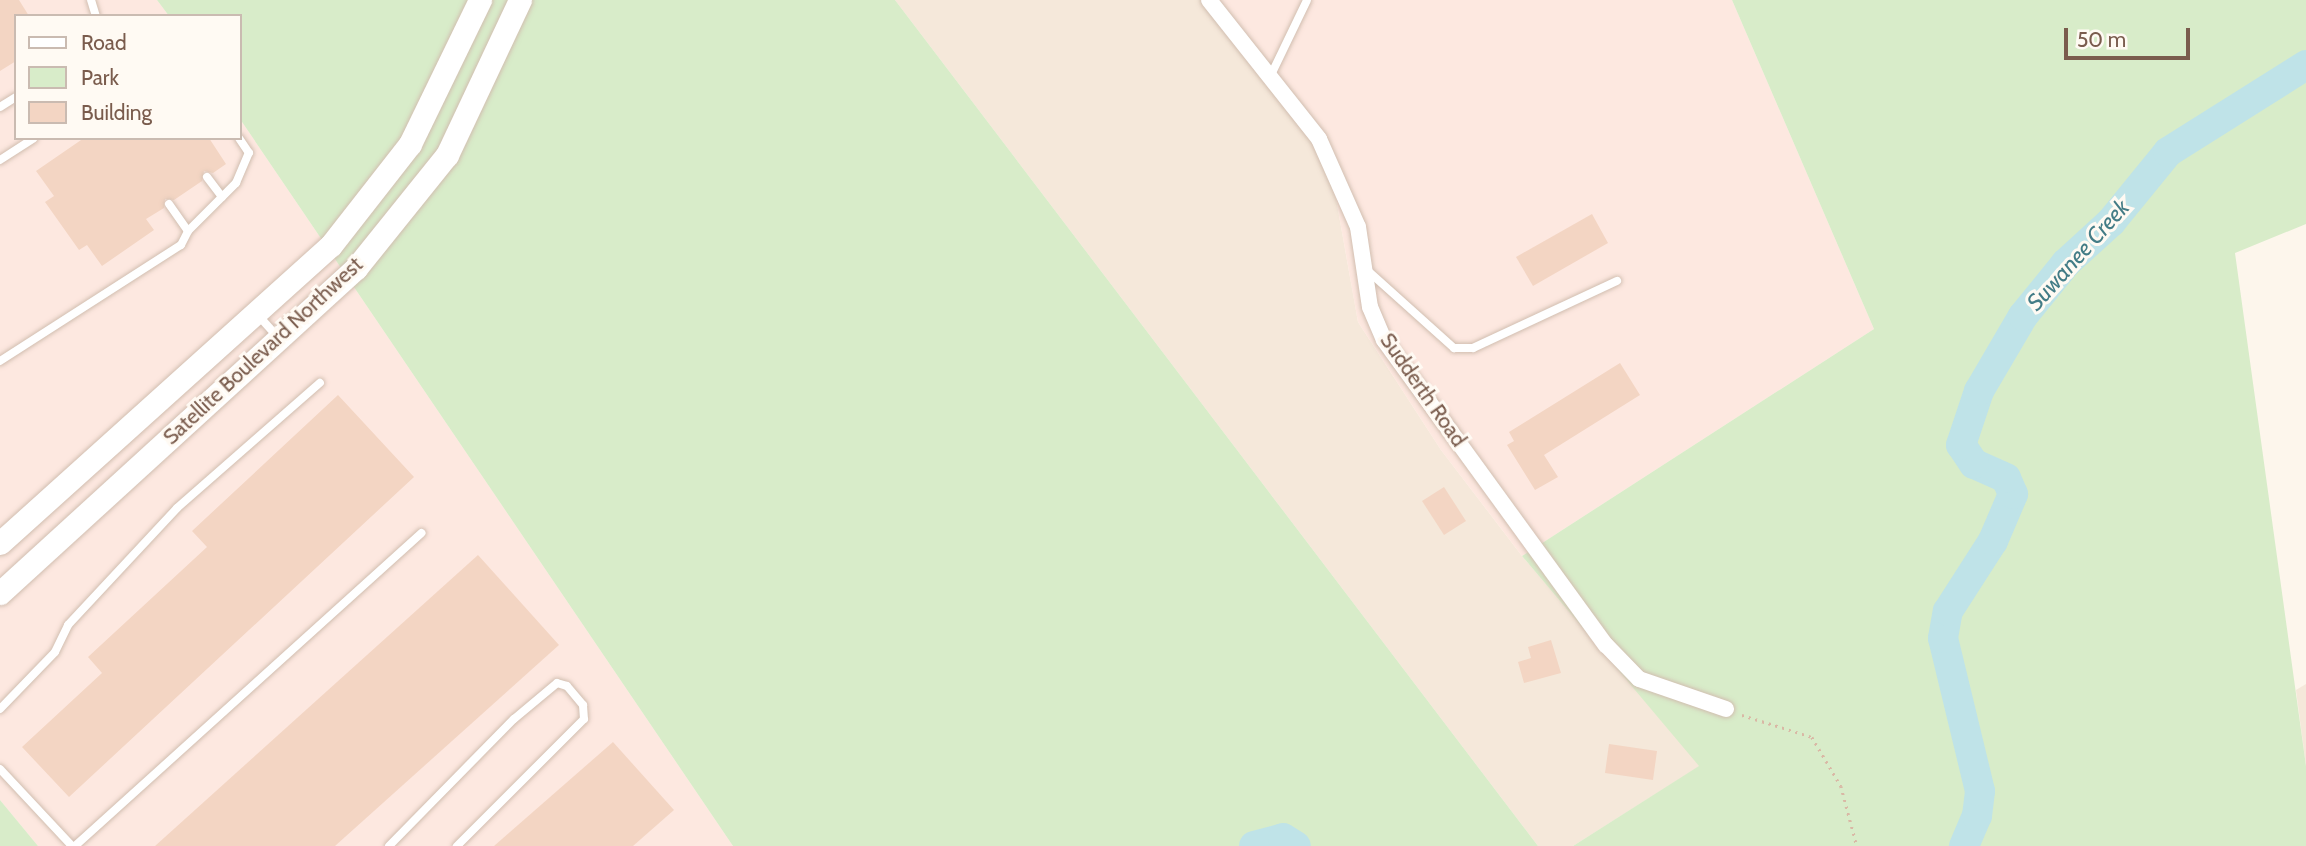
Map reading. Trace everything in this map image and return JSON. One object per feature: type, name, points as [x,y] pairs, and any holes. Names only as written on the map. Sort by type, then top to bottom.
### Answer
[{"type":"main road","name":"Satellite Boulevard Northwest","points":[[0,543],[331,245],[410,144],[480,0]]},
{"type":"main road","name":"Satellite Boulevard Northwest","points":[[0,593],[356,268],[447,155],[520,0]]},
{"type":"street","name":"Sudderth Road","points":[[1209,0],[1319,139],[1358,227],[1370,307],[1384,340],[1606,645],[1639,679],[1726,709]]},
{"type":"lane","points":[[1270,77],[1307,0]]},
{"type":"lane","points":[[0,160],[31,140]]},
{"type":"lane","points":[[0,360],[181,245],[188,231],[236,183],[249,153],[240,140]]},
{"type":"lane","points":[[207,177],[222,197]]},
{"type":"lane","points":[[169,204],[188,231]]},
{"type":"lane","points":[[1364,268],[1454,348],[1473,348],[1617,281]]},
{"type":"lane","points":[[256,313],[279,338]]},
{"type":"lane","points":[[0,709],[55,652],[68,625],[177,508],[320,383]]},
{"type":"lane","points":[[0,769],[73,846],[421,533]]},
{"type":"lane","points":[[389,846],[514,719],[557,683],[567,686],[583,705],[584,719],[457,846]]},
{"type":"path","points":[[1726,709],[1812,737],[1841,786],[1857,846]]},
{"type":"shaded area","points":[[0,0],[157,0],[168,14],[14,14],[14,140],[242,140],[242,122],[733,846],[38,846],[0,800]]},
{"type":"shaded area","points":[[895,0],[1202,0],[1325,137],[1358,322],[1441,450],[1522,556],[1700,766],[1573,846],[1538,846]]},
{"type":"shaded area","points":[[1202,0],[1732,0],[1874,329],[1522,556],[1441,450],[1358,322],[1325,137]]},
{"type":"shaded area","points":[[2306,684],[2306,766],[2296,690]]},
{"type":"green space","points":[[157,0],[895,0],[1538,846],[733,846],[242,122],[242,14],[168,14]]},
{"type":"green space","points":[[1732,0],[2306,0],[2306,224],[2235,253],[2306,766],[2306,846],[1573,846],[1699,766],[1522,556],[1874,329]]},
{"type":"green space","points":[[0,800],[38,846],[0,846]]},
{"type":"building","points":[[0,0],[19,0],[28,14],[14,14],[14,62],[0,71]]},
{"type":"building","points":[[81,140],[210,140],[226,164],[213,173],[204,171],[202,181],[174,200],[165,199],[164,208],[146,219],[154,230],[102,266],[87,245],[79,250],[45,202],[54,196],[36,171]]},
{"type":"building","points":[[1592,214],[1608,243],[1533,286],[1516,257]]},
{"type":"building","points":[[1620,363],[1640,395],[1544,455],[1558,477],[1535,490],[1507,445],[1514,441],[1509,432]]},
{"type":"building","points":[[338,395],[414,477],[69,797],[22,747],[102,673],[88,657],[207,547],[192,531]]},
{"type":"building","points":[[1444,487],[1466,521],[1444,535],[1422,501]]},
{"type":"building","points":[[478,555],[559,645],[335,846],[155,846]]},
{"type":"building","points":[[1551,640],[1561,673],[1524,683],[1518,662],[1531,658],[1528,647]]},
{"type":"building","points":[[613,742],[674,810],[633,846],[494,846]]},
{"type":"building","points":[[1609,744],[1657,751],[1653,780],[1605,773]]},
{"type":"waterway","name":"Suwanee Creek","points":[[1964,846],[1977,816],[1980,791],[1943,638],[1948,611],[1993,541],[2013,494],[2006,478],[1974,464],[1961,445],[1979,391],[2023,316],[2066,263],[2111,222],[2168,152],[2306,65]]},
{"type":"waterway","name":"Suwanee Creek","points":[[1254,846],[1283,838],[1296,846]]}]
